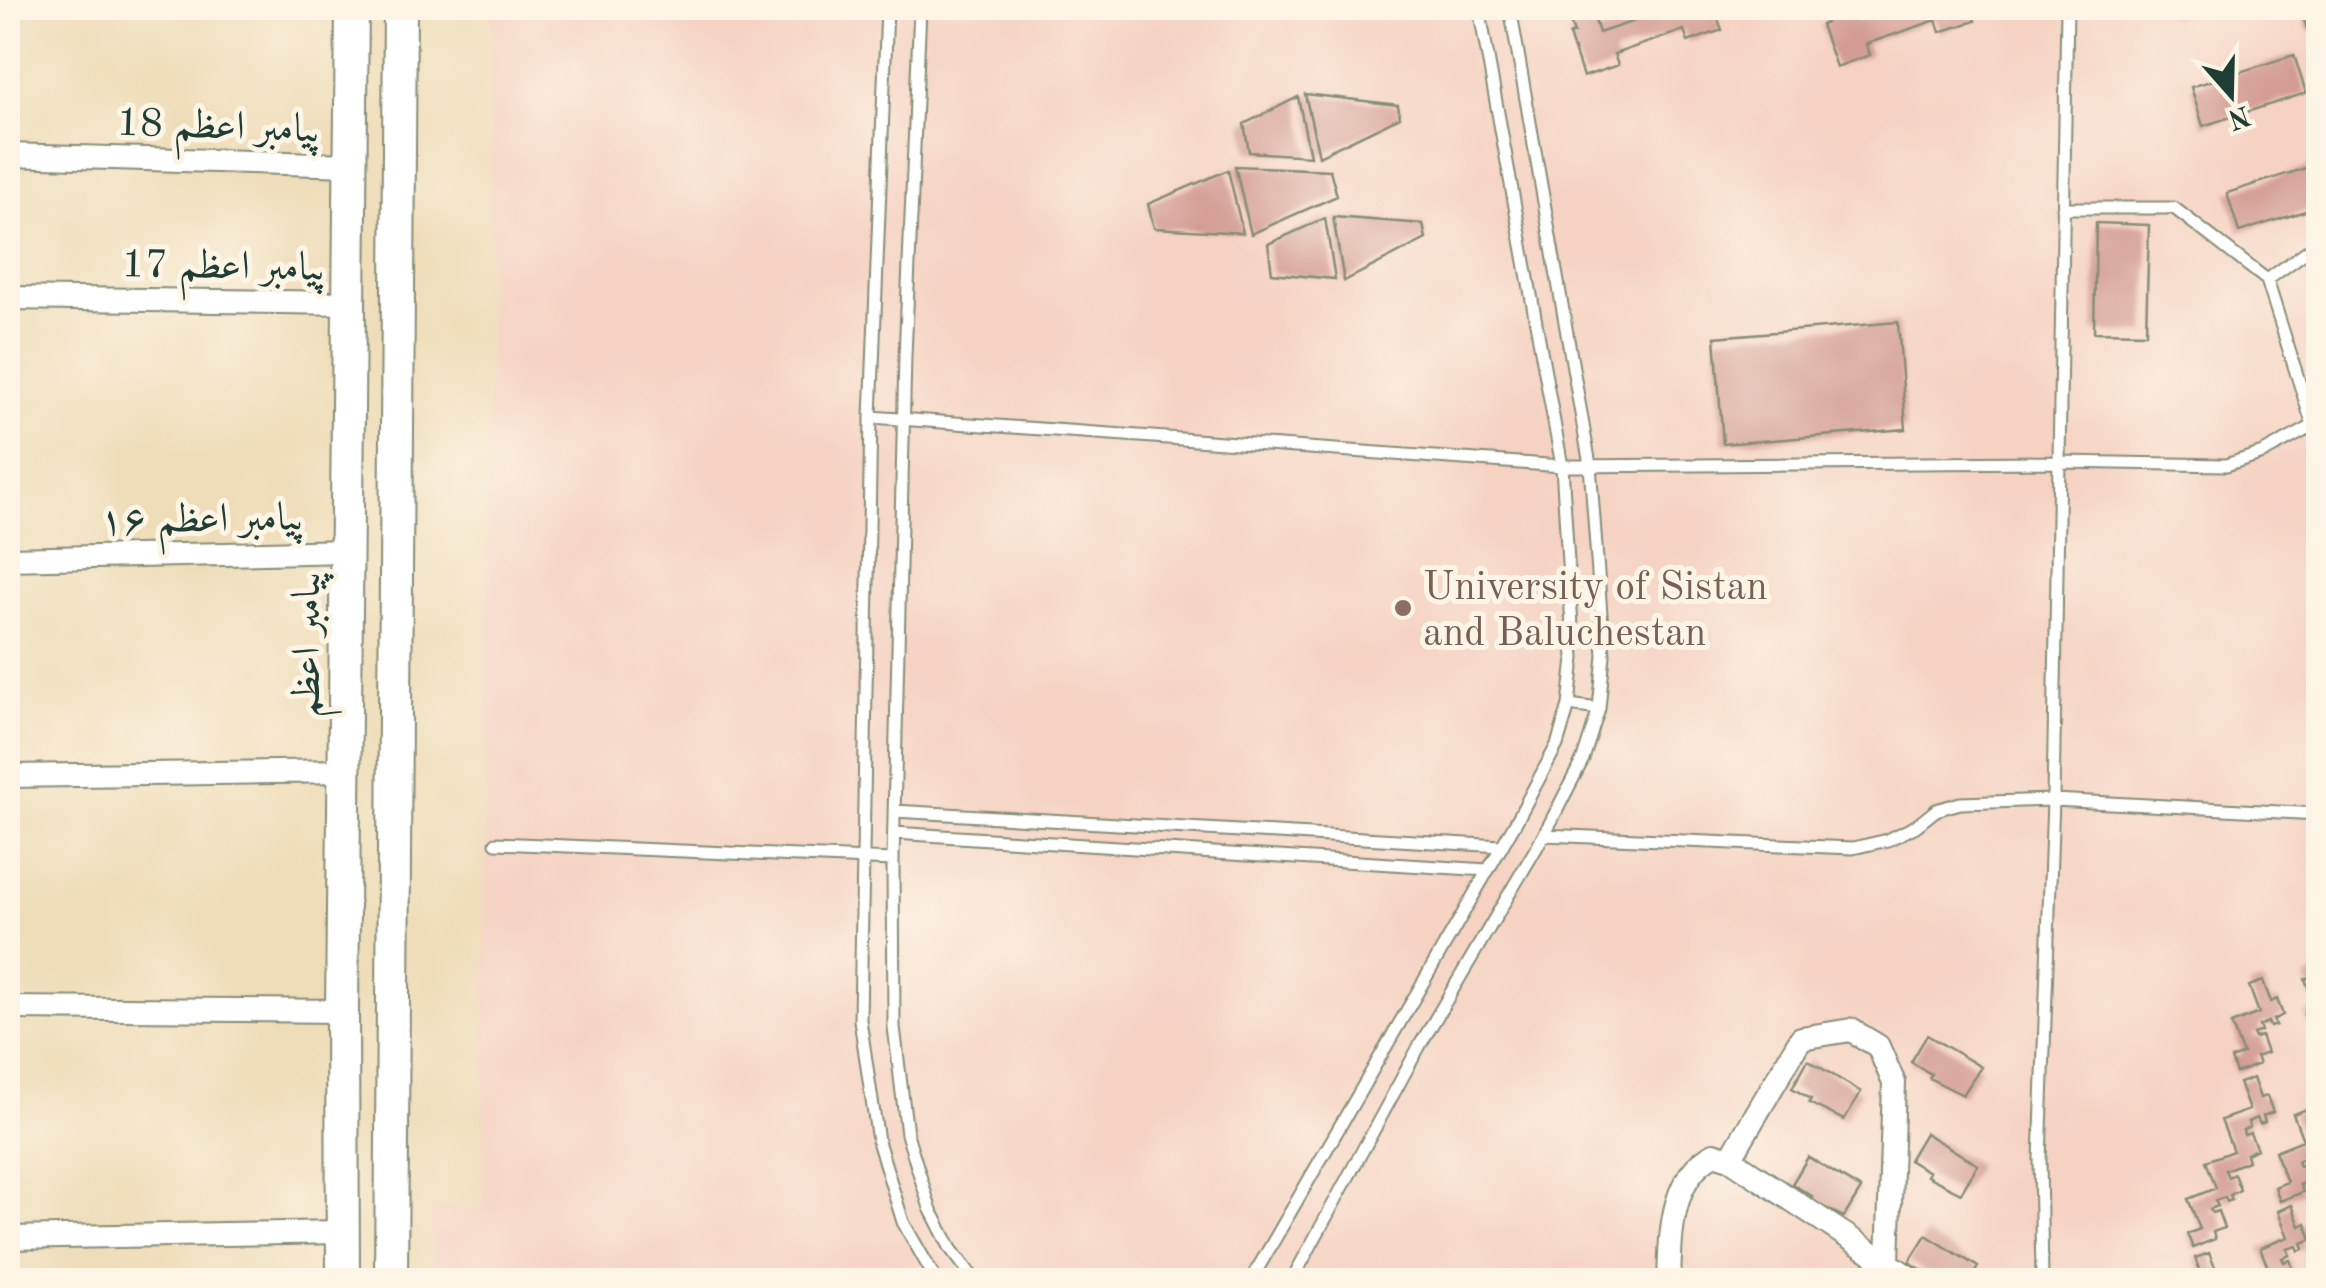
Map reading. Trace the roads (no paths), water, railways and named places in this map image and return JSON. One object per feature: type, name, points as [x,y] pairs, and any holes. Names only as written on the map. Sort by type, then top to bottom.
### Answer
[{"type":"main road","name":"پیامبر اعظم","points":[[343,1280],[352,8]]},
{"type":"main road","points":[[391,1280],[400,8]]},
{"type":"street","name":"پیامبر اعظم 18","points":[[8,156],[351,165]]},
{"type":"street","name":"پیامبر اعظم 17","points":[[8,298],[349,303]]},
{"type":"street","name":"پیامبر اعظم ۱۶","points":[[8,559],[348,551]]},
{"type":"street","points":[[8,776],[346,771]]},
{"type":"street","points":[[8,1008],[342,1012]]},
{"type":"street","points":[[1730,1158],[1801,1038],[1851,1030],[1878,1046],[1894,1083],[1888,1262]]},
{"type":"street","points":[[1669,1280],[1672,1211],[1699,1162],[1714,1154],[1730,1158],[1912,1280]]},
{"type":"street","points":[[8,1238],[343,1232]]},
{"type":"lane","points":[[887,8],[871,417],[860,1020],[878,1140],[903,1222],[936,1280]]},
{"type":"lane","points":[[920,8],[894,810],[894,1027],[907,1134],[930,1208],[951,1249],[975,1280]]},
{"type":"lane","points":[[1252,1280],[1502,846],[1557,745],[1569,705],[1574,658],[1562,466],[1479,8]]},
{"type":"lane","points":[[1292,1280],[1420,1046],[1544,835],[1582,759],[1599,709],[1604,655],[1590,465],[1510,8]]},
{"type":"lane","points":[[2042,1280],[2040,1159],[2053,800],[2067,8]]},
{"type":"lane","points":[[871,417],[1562,466],[2060,462],[2226,465],[2263,452],[2313,426],[2267,280],[2174,208],[2064,208]]},
{"type":"lane","points":[[2267,280],[2318,243]]},
{"type":"lane","points":[[1569,705],[1599,709]]},
{"type":"lane","points":[[1544,835],[1853,848],[1888,840],[1936,810],[1960,803],[2053,800],[2318,814]]},
{"type":"lane","points":[[894,810],[1502,846]]},
{"type":"lane","points":[[894,833],[1488,870]]},
{"type":"lane","points":[[496,843],[893,860]]},
{"type":"place","name":"University of Sistan and Baluchestan","points":[[1403,608]]}]
